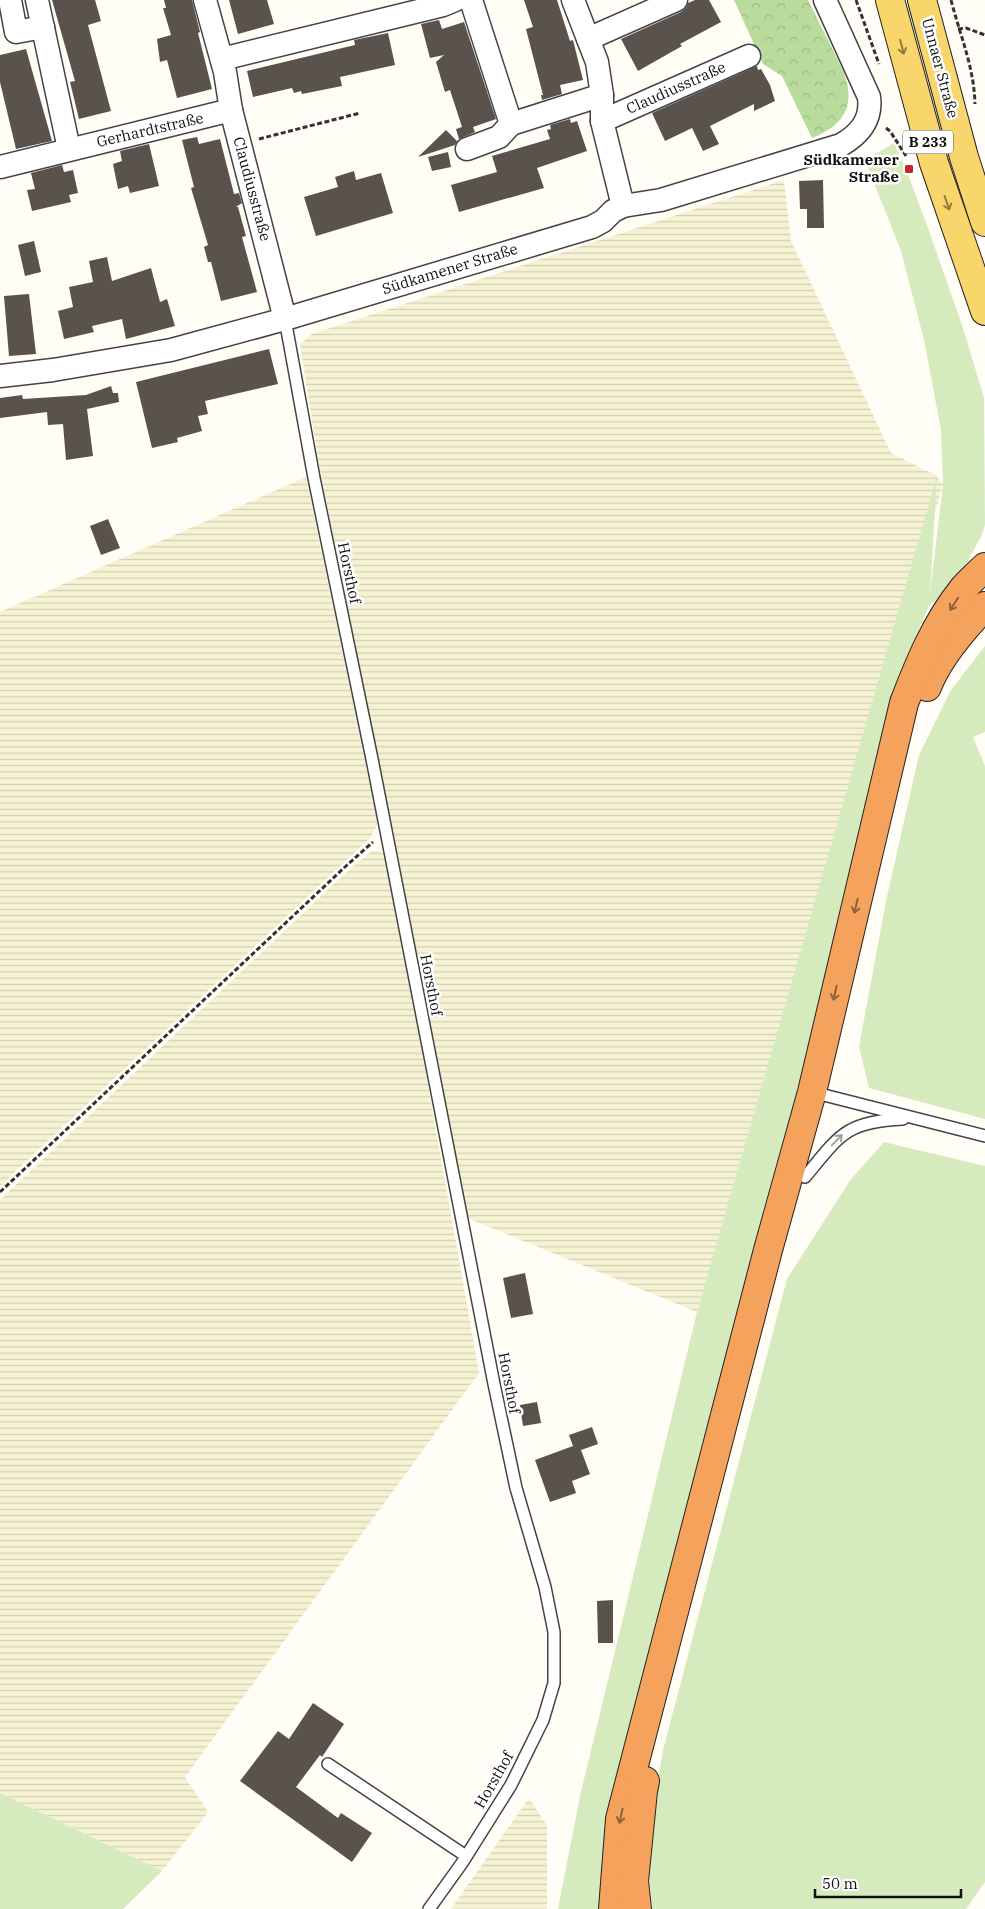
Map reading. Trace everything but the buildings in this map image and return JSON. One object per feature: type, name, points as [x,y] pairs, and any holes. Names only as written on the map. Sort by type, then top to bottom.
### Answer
[{"type":"highway","points":[[637,1909],[634,1881],[643,1791],[765,1310],[805,1178],[904,703],[916,670],[937,629],[963,590],[985,567]]},
{"type":"highway","points":[[613,1909],[620,1819],[768,1250],[821,1094],[884,865],[916,716],[931,676],[966,626],[985,606]]},
{"type":"main road","name":"Unnaer Straße","points":[[890,0],[934,163],[985,311]]},
{"type":"main road","name":"Unnaer Straße","points":[[922,0],[959,139],[985,222]]},
{"type":"street","points":[[10,0],[16,32],[43,27]]},
{"type":"street","points":[[37,0],[69,149]]},
{"type":"street","name":"Claudiusstraße","points":[[205,0],[222,59],[231,110],[286,319]]},
{"type":"street","points":[[222,59],[392,8],[443,5],[455,0]]},
{"type":"street","points":[[471,0],[511,124]]},
{"type":"street","name":"Claudiusstraße","points":[[573,0],[597,62],[602,95],[602,121],[623,206]]},
{"type":"street","points":[[588,39],[676,0]]},
{"type":"street","points":[[825,0],[869,97],[869,112]]},
{"type":"street","name":"Claudiusstraße","points":[[602,121],[750,56]]},
{"type":"street","points":[[467,149],[499,137],[511,124],[602,95]]},
{"type":"street","name":"Gerhardtstraße","points":[[0,167],[231,110]]},
{"type":"street","name":"Südkamener Straße","points":[[0,376],[53,370],[171,350],[286,319],[592,227],[623,206],[661,200],[841,145],[853,138],[861,130],[869,112]]},
{"type":"lane","name":"Horsthof","points":[[286,319],[314,478],[372,759],[516,1488],[545,1587],[554,1632],[554,1683],[543,1720],[511,1784],[466,1856],[429,1909]]},
{"type":"lane","points":[[821,1094],[985,1136]]},
{"type":"lane","points":[[805,1178],[828,1149],[843,1134],[864,1124],[888,1120],[916,1119]]},
{"type":"lane","points":[[328,1764],[466,1856]]},
{"type":"path","points":[[951,0],[958,29],[966,28],[985,35]]},
{"type":"path","points":[[869,112],[890,131],[906,156]]},
{"type":"path","points":[[240,144],[360,113]]},
{"type":"path","points":[[0,1192],[346,866],[385,832]]},
{"type":"shaded area","points":[[784,180],[791,241],[891,453],[937,476],[943,485],[697,1312],[467,1218],[319,464],[300,344],[312,334]]},
{"type":"shaded area","points":[[306,477],[378,824],[370,838],[0,1186],[0,612]]},
{"type":"shaded area","points":[[372,851],[379,851],[384,854],[391,876],[479,1373],[185,1777],[208,1812],[162,1871],[0,1793],[0,1200],[351,868]]},
{"type":"shaded area","points":[[529,1798],[547,1826],[547,1909],[451,1909]]},
{"type":"green space","points":[[734,0],[808,0],[842,68],[848,91],[848,100],[843,116],[830,129],[812,138],[782,76],[763,64]]},
{"type":"green space","points":[[894,143],[929,231],[962,325],[984,398],[985,525],[981,537],[954,585],[929,606],[918,631],[713,1414],[602,1909],[558,1909],[580,1796],[697,1312],[937,476],[930,593],[943,485],[941,430],[924,340],[901,251],[865,160]]},
{"type":"green space","points":[[985,646],[985,732],[973,737],[985,766],[985,1119],[869,1088],[859,1047],[886,901],[919,755],[951,690]]},
{"type":"green space","points":[[884,1142],[985,1166],[985,1882],[966,1909],[652,1909],[647,1847],[663,1750],[787,1279],[851,1179]]},
{"type":"green space","points":[[0,1793],[162,1871],[123,1909],[0,1909]]},
{"type":"place","name":"Südkamener Straße","points":[[909,169]]}]
